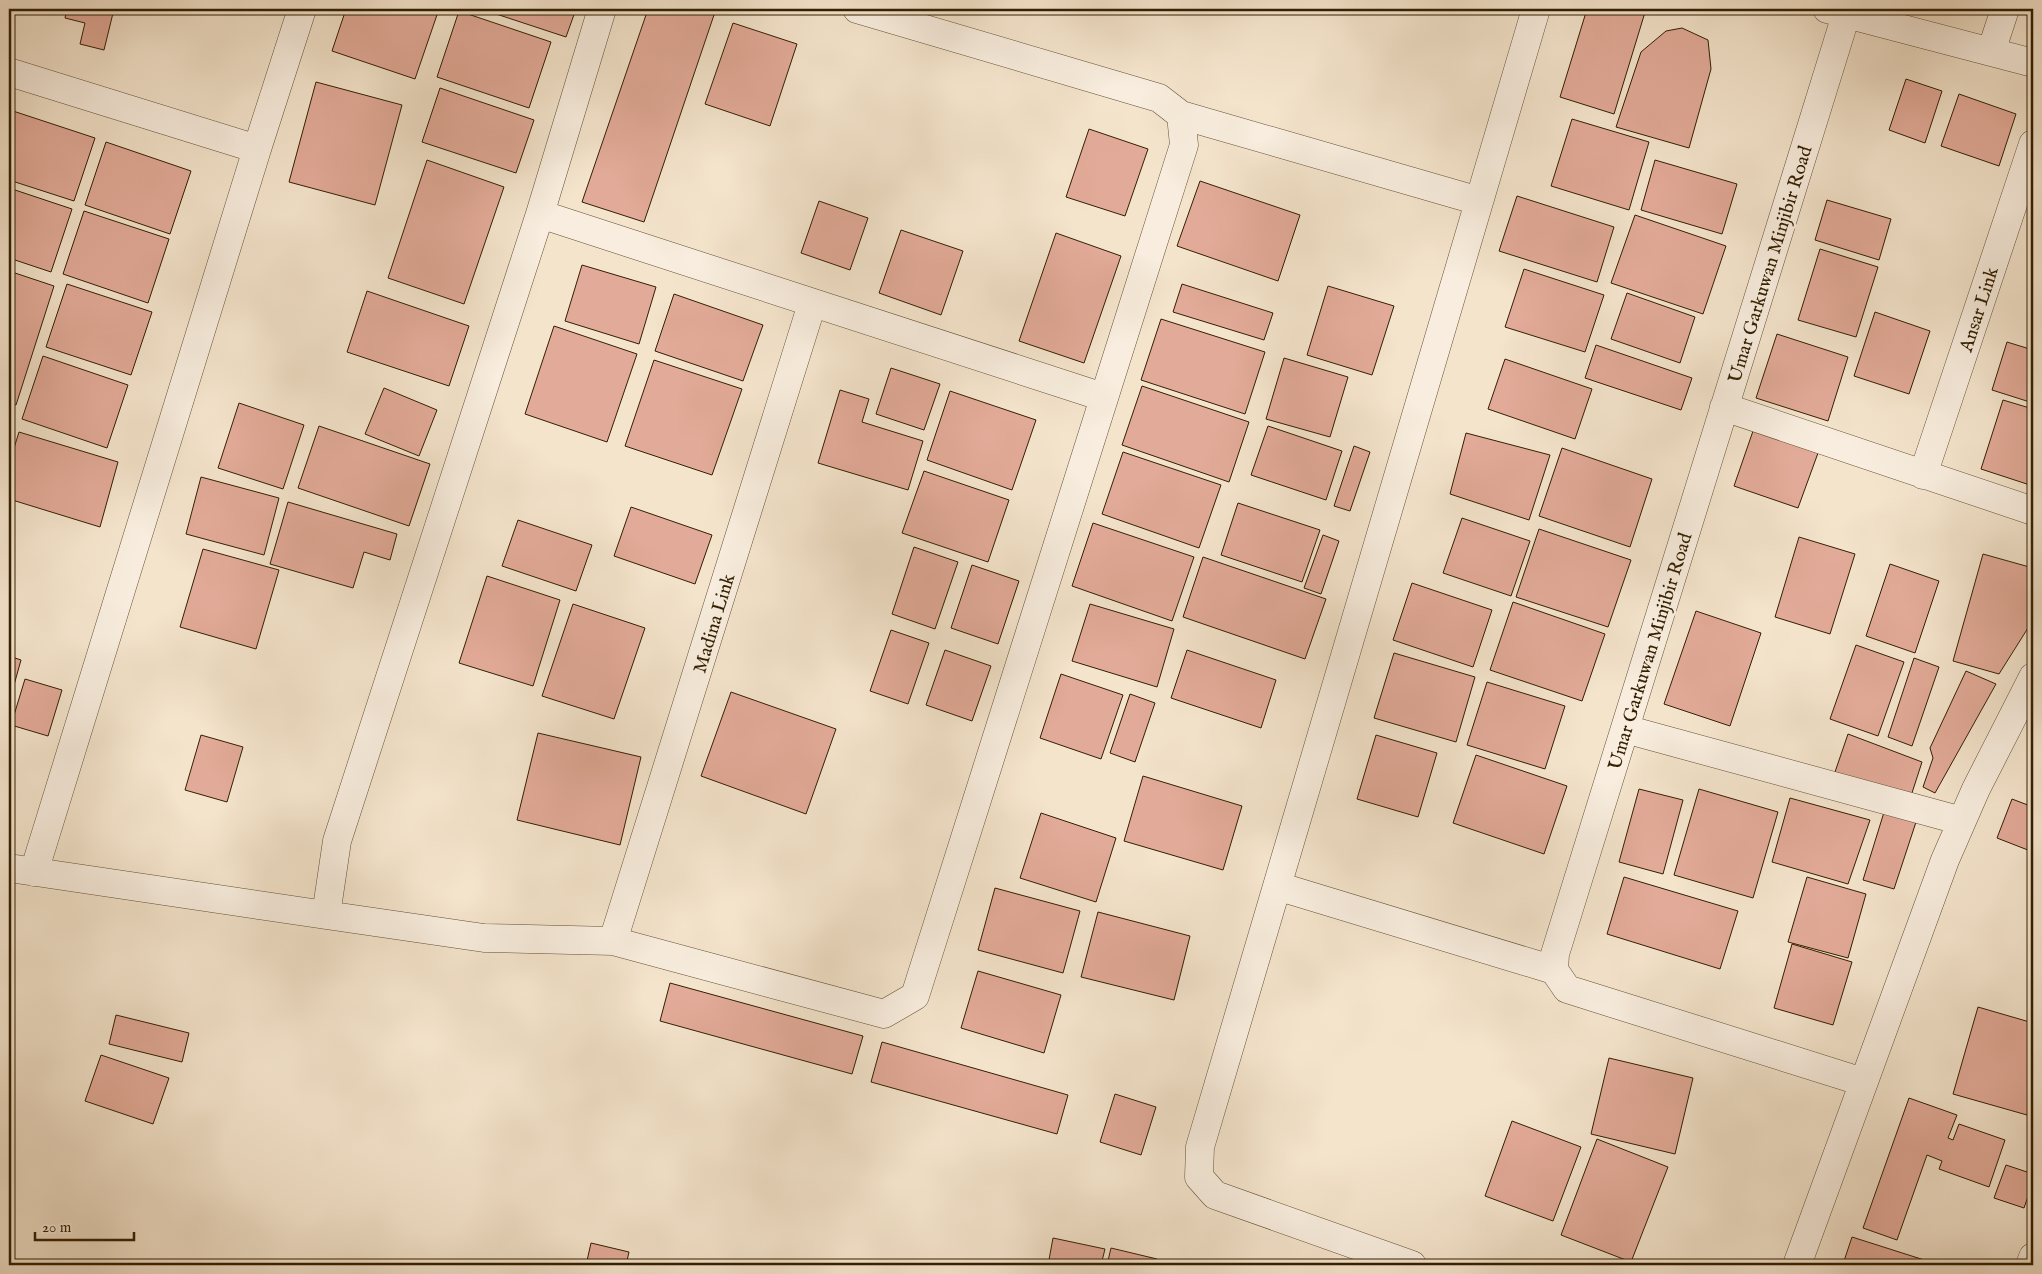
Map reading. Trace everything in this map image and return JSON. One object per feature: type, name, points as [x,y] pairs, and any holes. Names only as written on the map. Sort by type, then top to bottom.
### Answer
[{"type":"street","points":[[302,9],[21,870],[412,929],[484,938],[613,941],[884,1014],[915,996],[1184,145],[1181,115]]},
{"type":"street","points":[[326,915],[337,841],[540,214],[602,9]]},
{"type":"street","points":[[857,9],[1159,98],[1181,115],[1479,201]]},
{"type":"street","points":[[1412,1265],[1215,1195],[1200,1177],[1200,1147],[1536,9]]},
{"type":"street","points":[[1991,52],[2005,9]]},
{"type":"street","points":[[1837,12],[2033,63]]},
{"type":"street","name":"Umar Garkuwan Minjibir Road","points":[[1554,970],[1555,954],[1724,407],[1837,12]]},
{"type":"street","points":[[9,72],[257,149]]},
{"type":"street","name":"Ansar Link","points":[[1923,475],[2033,144]]},
{"type":"street","points":[[540,214],[812,304],[1103,397]]},
{"type":"street","name":"Madina Link","points":[[613,941],[812,304]]},
{"type":"street","points":[[1724,407],[2033,511]]},
{"type":"street","points":[[1797,1265],[1945,860],[2033,676]]},
{"type":"street","points":[[1625,729],[1962,821]]},
{"type":"street","points":[[1277,886],[1554,970],[1567,988],[1864,1082]]},
{"type":"street","points":[[2030,1265],[2033,1257]]},
{"type":"building","points":[[67,9],[114,9],[104,50],[80,44],[85,23],[65,18]]},
{"type":"building","points":[[346,9],[439,9],[415,79],[332,51]]},
{"type":"building","points":[[481,9],[576,9],[566,37]]},
{"type":"building","points":[[648,9],[716,9],[644,222],[582,202]]},
{"type":"building","points":[[1587,9],[1646,9],[1614,114],[1560,97]]},
{"type":"building","points":[[459,11],[551,42],[529,108],[437,77]]},
{"type":"building","points":[[733,23],[797,44],[770,126],[705,104]]},
{"type":"building","points":[[1682,28],[1708,40],[1711,69],[1689,148],[1616,127],[1641,52],[1666,31]]},
{"type":"building","points":[[1906,79],[1942,91],[1925,143],[1889,130]]},
{"type":"building","points":[[316,82],[402,105],[375,205],[289,182]]},
{"type":"building","points":[[440,88],[534,120],[516,173],[422,142]]},
{"type":"building","points":[[1959,94],[2016,114],[1999,166],[1941,146]]},
{"type":"building","points":[[10,110],[95,138],[74,201],[9,180]]},
{"type":"building","points":[[1572,119],[1649,142],[1629,210],[1551,186]]},
{"type":"building","points":[[1089,129],[1148,149],[1125,216],[1066,197]]},
{"type":"building","points":[[106,142],[191,171],[170,234],[85,205]]},
{"type":"building","points":[[427,160],[504,187],[464,304],[388,278]]},
{"type":"building","points":[[1655,160],[1737,184],[1722,234],[1641,210]]},
{"type":"building","points":[[1200,181],[1300,215],[1278,281],[1177,246]]},
{"type":"building","points":[[9,188],[72,209],[51,272],[9,258]]},
{"type":"building","points":[[1517,196],[1614,227],[1597,282],[1499,251]]},
{"type":"building","points":[[1827,200],[1891,219],[1879,260],[1815,240]]},
{"type":"building","points":[[819,201],[868,218],[850,270],[801,253]]},
{"type":"building","points":[[84,211],[169,239],[148,303],[63,274]]},
{"type":"building","points":[[1635,215],[1726,246],[1703,314],[1611,283]]},
{"type":"building","points":[[901,230],[963,251],[941,315],[879,293]]},
{"type":"building","points":[[1056,233],[1121,256],[1084,363],[1019,341]]},
{"type":"building","points":[[1820,249],[1878,267],[1856,337],[1798,320]]},
{"type":"building","points":[[582,265],[656,287],[639,344],[565,321]]},
{"type":"building","points":[[1524,269],[1604,295],[1585,352],[1505,327]]},
{"type":"building","points":[[9,271],[54,286],[16,405],[9,403]]},
{"type":"building","points":[[67,284],[152,312],[131,375],[46,347]]},
{"type":"building","points":[[1182,284],[1273,313],[1264,340],[1173,312]]},
{"type":"building","points":[[1328,286],[1394,306],[1372,375],[1307,355]]},
{"type":"building","points":[[367,291],[469,326],[449,386],[347,352]]},
{"type":"building","points":[[1627,293],[1695,317],[1680,363],[1611,339]]},
{"type":"building","points":[[674,294],[763,325],[743,381],[655,351]]},
{"type":"building","points":[[1875,312],[1930,331],[1909,394],[1854,376]]},
{"type":"building","points":[[1161,319],[1265,352],[1245,414],[1141,380]]},
{"type":"building","points":[[554,326],[637,354],[607,442],[525,414]]},
{"type":"building","points":[[1777,334],[1848,357],[1828,421],[1756,398]]},
{"type":"building","points":[[2007,342],[2033,350],[2033,403],[1992,390]]},
{"type":"building","points":[[1596,345],[1692,378],[1681,410],[1585,378]]},
{"type":"building","points":[[43,356],[128,385],[107,448],[22,419]]},
{"type":"building","points":[[1284,358],[1348,377],[1330,437],[1266,419]]},
{"type":"building","points":[[1505,359],[1592,389],[1575,439],[1488,409]]},
{"type":"building","points":[[654,360],[742,389],[712,475],[625,446]]},
{"type":"building","points":[[891,368],[940,384],[924,430],[876,414]]},
{"type":"building","points":[[1142,386],[1249,422],[1229,482],[1122,445]]},
{"type":"building","points":[[384,388],[437,410],[419,456],[365,434]]},
{"type":"building","points":[[840,390],[869,399],[862,422],[923,441],[908,490],[818,463]]},
{"type":"building","points":[[950,391],[1036,420],[1012,490],[927,460]]},
{"type":"building","points":[[2003,400],[2033,409],[2033,486],[1981,469]]},
{"type":"building","points":[[239,403],[304,425],[283,489],[218,468]]},
{"type":"building","points":[[319,426],[430,464],[409,526],[298,488]]},
{"type":"building","points":[[1268,426],[1342,451],[1326,500],[1251,475]]},
{"type":"building","points":[[1753,431],[1818,453],[1798,508],[1734,486]]},
{"type":"building","points":[[19,432],[118,462],[100,527],[9,499],[9,464]]},
{"type":"building","points":[[1466,433],[1550,455],[1529,520],[1450,494]]},
{"type":"building","points":[[1354,446],[1370,452],[1350,511],[1334,506]]},
{"type":"building","points":[[1562,448],[1652,479],[1630,547],[1539,516]]},
{"type":"building","points":[[1123,452],[1221,485],[1199,548],[1102,514]]},
{"type":"building","points":[[924,471],[1009,500],[988,562],[902,533]]},
{"type":"building","points":[[201,477],[279,498],[264,555],[186,534]]},
{"type":"building","points":[[288,502],[397,534],[390,560],[364,552],[353,588],[270,564]]},
{"type":"building","points":[[1238,503],[1320,530],[1302,582],[1221,555]]},
{"type":"building","points":[[631,507],[712,535],[695,584],[614,556]]},
{"type":"building","points":[[1462,518],[1530,541],[1511,596],[1443,573]]},
{"type":"building","points":[[518,520],[592,545],[576,591],[502,566]]},
{"type":"building","points":[[1093,523],[1194,557],[1172,621],[1072,586]]},
{"type":"building","points":[[1539,529],[1631,560],[1608,627],[1516,597]]},
{"type":"building","points":[[1323,535],[1339,541],[1321,594],[1304,588]]},
{"type":"building","points":[[1799,537],[1855,554],[1830,634],[1775,617]]},
{"type":"building","points":[[914,547],[958,562],[935,629],[892,614]]},
{"type":"building","points":[[203,549],[279,570],[256,649],[180,627]]},
{"type":"building","points":[[1983,554],[2033,568],[2033,620],[1999,674],[1953,661]]},
{"type":"building","points":[[1203,557],[1326,599],[1305,659],[1183,617]]},
{"type":"building","points":[[1890,564],[1939,581],[1915,653],[1866,636]]},
{"type":"building","points":[[972,565],[1019,581],[998,644],[951,628]]},
{"type":"building","points":[[487,576],[560,600],[533,686],[459,663]]},
{"type":"building","points":[[1412,583],[1492,610],[1473,667],[1393,640]]},
{"type":"building","points":[[1513,602],[1605,634],[1582,701],[1490,670]]},
{"type":"building","points":[[573,604],[645,628],[614,719],[542,696]]},
{"type":"building","points":[[1090,604],[1174,629],[1157,687],[1072,661]]},
{"type":"building","points":[[1696,611],[1761,633],[1730,726],[1664,704]]},
{"type":"building","points":[[891,630],[929,643],[908,704],[870,691]]},
{"type":"building","points":[[1856,645],[1904,662],[1878,736],[1830,719]]},
{"type":"building","points":[[945,650],[991,666],[972,721],[926,705]]},
{"type":"building","points":[[1187,650],[1276,680],[1261,728],[1171,698]]},
{"type":"building","points":[[1394,653],[1475,677],[1456,742],[1374,718]]},
{"type":"building","points":[[9,656],[21,660],[9,703]]},
{"type":"building","points":[[1914,658],[1939,667],[1912,746],[1888,737]]},
{"type":"building","points":[[1966,671],[1996,684],[1935,793],[1923,787],[1933,758],[1930,748]]},
{"type":"building","points":[[1061,674],[1123,695],[1101,759],[1040,738]]},
{"type":"building","points":[[25,679],[62,690],[48,736],[11,725]]},
{"type":"building","points":[[1487,682],[1565,706],[1545,769],[1467,745]]},
{"type":"building","points":[[731,692],[836,729],[806,814],[701,776]]},
{"type":"building","points":[[1130,694],[1155,703],[1135,762],[1110,753]]},
{"type":"building","points":[[538,733],[641,757],[620,845],[517,820]]},
{"type":"building","points":[[1848,734],[1922,762],[1910,799],[1835,772]]},
{"type":"building","points":[[201,735],[243,747],[227,802],[185,790]]},
{"type":"building","points":[[1376,735],[1437,753],[1418,817],[1357,799]]},
{"type":"building","points":[[1476,755],[1567,786],[1544,854],[1453,823]]},
{"type":"building","points":[[1143,776],[1242,806],[1223,870],[1124,841]]},
{"type":"building","points":[[1639,789],[1683,800],[1663,874],[1619,862]]},
{"type":"building","points":[[1699,789],[1778,812],[1753,898],[1674,875]]},
{"type":"building","points":[[1790,798],[1870,820],[1848,884],[1772,862]]},
{"type":"building","points":[[2012,799],[2033,807],[2033,852],[1997,838]]},
{"type":"building","points":[[1885,809],[1917,819],[1894,889],[1863,880]]},
{"type":"building","points":[[1041,813],[1116,838],[1096,902],[1020,878]]},
{"type":"building","points":[[1624,877],[1738,911],[1720,969],[1607,934]]},
{"type":"building","points":[[1807,877],[1866,894],[1848,958],[1788,942]]},
{"type":"building","points":[[995,888],[1080,911],[1063,973],[978,950]]},
{"type":"building","points":[[1098,912],[1190,936],[1174,1000],[1081,977]]},
{"type":"building","points":[[1792,944],[1852,962],[1833,1025],[1774,1008]]},
{"type":"building","points":[[978,971],[1061,995],[1044,1053],[961,1028]]},
{"type":"building","points":[[670,983],[863,1036],[852,1074],[660,1021]]},
{"type":"building","points":[[1978,1007],[2033,1023],[2033,1094],[2027,1115],[1953,1094]]},
{"type":"building","points":[[116,1015],[189,1033],[182,1062],[109,1044]]},
{"type":"building","points":[[882,1042],[1068,1095],[1057,1134],[871,1082]]},
{"type":"building","points":[[101,1055],[169,1078],[153,1124],[85,1101]]},
{"type":"building","points":[[1609,1058],[1693,1078],[1675,1154],[1591,1134]]},
{"type":"building","points":[[1115,1094],[1156,1107],[1141,1155],[1100,1142]]},
{"type":"building","points":[[1909,1098],[1957,1115],[1948,1138],[1953,1140],[1959,1124],[2005,1140],[1989,1187],[1939,1169],[1942,1161],[1927,1155],[1897,1240],[1863,1228]]},
{"type":"building","points":[[1512,1121],[1581,1147],[1553,1221],[1485,1196]]},
{"type":"building","points":[[1597,1139],[1668,1167],[1631,1262],[1561,1235]]},
{"type":"building","points":[[2006,1165],[2033,1174],[2033,1182],[2024,1208],[1994,1198]]},
{"type":"building","points":[[1852,1237],[1940,1265],[1843,1264]]},
{"type":"building","points":[[1053,1238],[1105,1249],[1101,1265],[1048,1265]]},
{"type":"building","points":[[591,1243],[629,1252],[626,1265],[586,1265]]},
{"type":"building","points":[[1111,1248],[1157,1259],[1156,1265],[1107,1265]]}]
